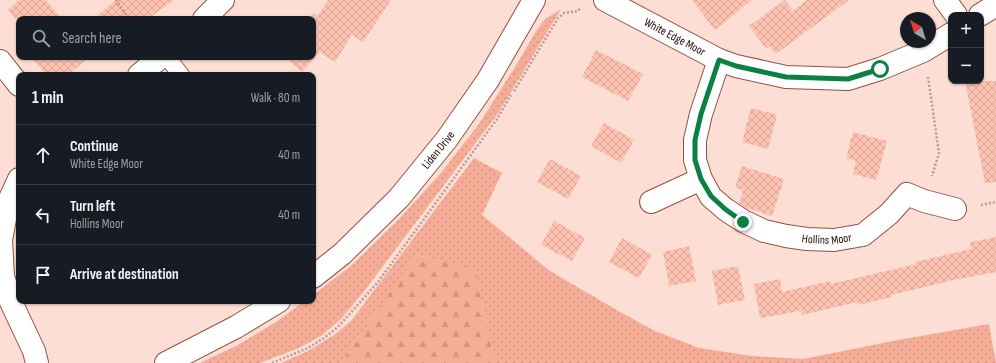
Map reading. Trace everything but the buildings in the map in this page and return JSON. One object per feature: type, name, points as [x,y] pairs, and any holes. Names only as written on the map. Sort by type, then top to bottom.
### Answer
[{"type":"street","points":[[207,16],[223,0]]},
{"type":"street","name":"Liden Drive","points":[[316,275],[342,254],[399,198],[442,145],[488,80],[534,0]]},
{"type":"street","name":"White Edge Moor","points":[[605,0],[719,60],[736,66],[786,77],[848,79],[880,69],[923,51],[948,36]]},
{"type":"street","points":[[945,0],[954,12]]},
{"type":"street","points":[[984,12],[996,4]]},
{"type":"street","points":[[143,72],[157,60]]},
{"type":"street","name":"Hollins Moor","points":[[719,60],[701,114],[695,140],[695,160],[701,179],[711,196],[725,209],[743,222],[764,231],[786,236],[807,239],[834,240],[863,235],[889,214],[907,194],[924,201],[955,210]]},
{"type":"street","points":[[0,61],[16,81]]},
{"type":"street","points":[[652,202],[701,179]]},
{"type":"street","points":[[16,186],[8,203],[1,240],[2,277],[11,302],[34,351],[37,363]]},
{"type":"street","points":[[166,363],[236,327],[275,304]]},
{"type":"lane","points":[[170,60],[180,72]]},
{"type":"path","points":[[116,0],[127,16]]},
{"type":"path","points":[[923,51],[929,80],[939,153],[924,201]]},
{"type":"green space","points":[[561,9],[499,112],[362,294],[340,320],[321,336],[299,348],[260,363],[200,363],[236,346],[276,322],[301,304],[316,304],[316,293],[351,266],[399,219],[441,173],[479,124],[545,19]]},
{"type":"green space","points":[[474,158],[502,173],[482,215],[550,271],[655,331],[699,348],[752,356],[803,359],[989,324],[996,363],[495,363],[475,270],[417,255],[341,363],[281,363],[308,351],[334,335],[351,321]]},
{"type":"green space","points":[[416,255],[475,269],[495,363],[341,363]]},
{"type":"route","points":[[743,222],[725,209],[711,196],[701,179],[695,160],[695,140],[701,114],[719,60],[736,66],[786,77],[848,79],[880,69]]}]
